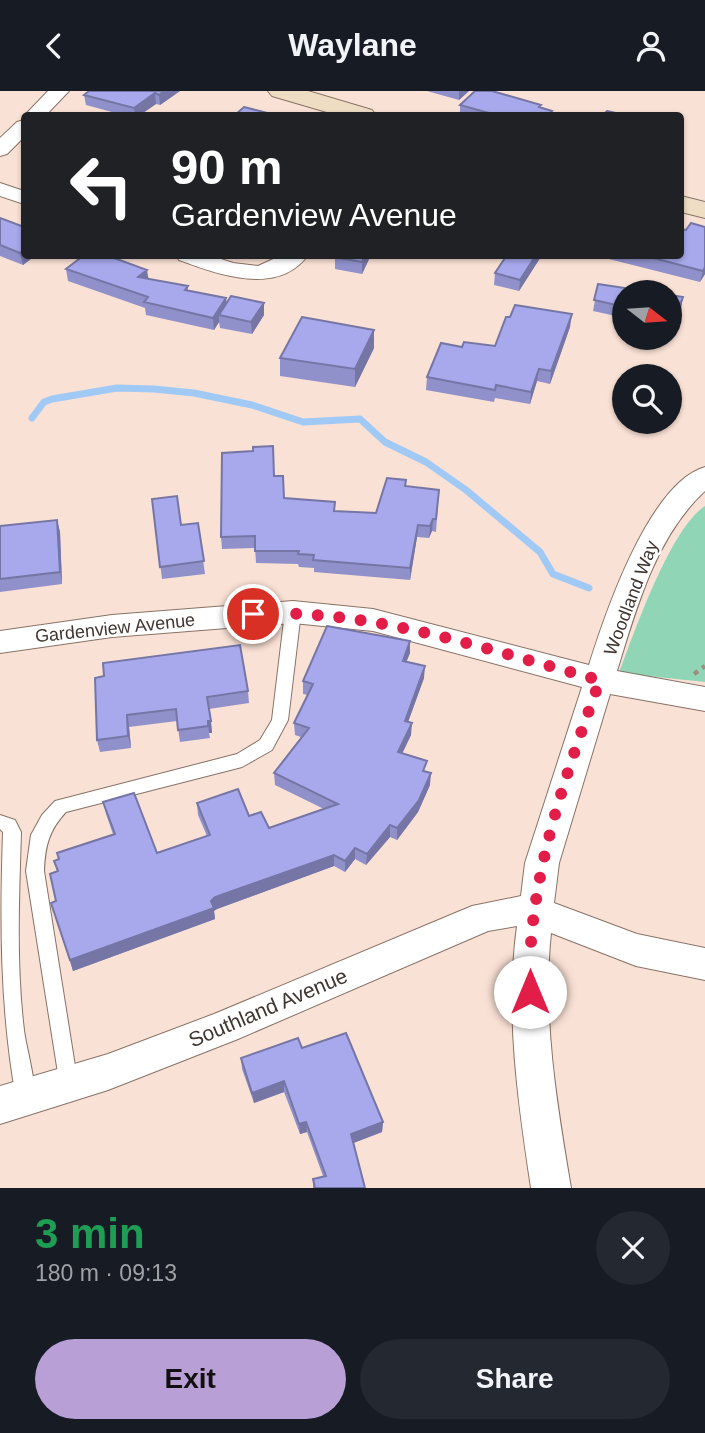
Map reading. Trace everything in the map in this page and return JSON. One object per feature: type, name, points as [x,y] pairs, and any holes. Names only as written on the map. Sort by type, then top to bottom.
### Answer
[{"type":"street","points":[[38,112],[59,91]]},
{"type":"street","points":[[281,91],[353,112]]},
{"type":"street","points":[[0,150],[21,129]]},
{"type":"street","points":[[0,189],[21,197]]},
{"type":"street","points":[[684,205],[705,210]]},
{"type":"street","points":[[199,259],[240,273],[254,273],[285,266],[293,259]]},
{"type":"street","name":"Woodland Way","points":[[551,1188],[538,1109],[531,1037],[529,969],[542,863],[615,630],[652,540],[674,504],[705,476]]},
{"type":"street","name":"Gardenview Avenue","points":[[0,642],[113,626],[293,612],[373,620],[600,680],[705,699]]},
{"type":"street","name":"Southland Avenue","points":[[13,1101],[225,1027],[484,917],[511,911],[534,911]]},
{"type":"street","points":[[534,911],[636,950],[705,964]]},
{"type":"lane","points":[[68,1084],[35,871],[35,846],[43,824],[61,806],[242,759],[266,745],[281,720],[293,612]]},
{"type":"lane","points":[[0,821],[9,825],[12,832],[7,1028],[17,1060],[13,1101]]},
{"type":"green space","points":[[705,506],[705,682],[619,673],[667,558],[692,518]]},
{"type":"building","points":[[89,91],[164,91],[159,95],[155,93],[134,108],[84,95]]},
{"type":"building","points":[[475,91],[492,91],[541,105],[539,107],[552,111],[485,112],[460,105]]},
{"type":"building","points":[[244,107],[263,112],[238,112]]},
{"type":"building","points":[[0,218],[21,226],[21,252],[0,245]]},
{"type":"building","points":[[691,223],[705,227],[703,271],[657,259],[684,259],[686,230]]},
{"type":"building","points":[[79,259],[117,259],[147,270],[138,277],[188,286],[185,290],[226,298],[213,318],[144,302],[148,297],[66,269]]},
{"type":"building","points":[[504,259],[533,259],[520,280],[495,273]]},
{"type":"building","points":[[598,284],[612,286],[612,304],[594,300]]},
{"type":"building","points":[[231,296],[264,303],[251,322],[219,315]]},
{"type":"building","points":[[515,305],[572,314],[551,371],[539,369],[531,392],[496,385],[495,390],[427,377],[441,343],[462,347],[464,342],[495,346],[506,317],[510,317]]},
{"type":"building","points":[[302,317],[374,330],[355,369],[280,358]]},
{"type":"building","points":[[273,446],[274,476],[283,476],[284,498],[335,502],[334,511],[376,513],[387,478],[406,480],[405,486],[439,490],[436,519],[433,519],[430,526],[418,525],[410,568],[313,560],[314,555],[298,554],[299,551],[255,551],[255,536],[221,537],[222,453],[253,451],[253,447]]},
{"type":"building","points":[[177,496],[181,525],[198,523],[204,561],[160,567],[152,499]]},
{"type":"building","points":[[57,520],[60,572],[0,579],[0,526]]},
{"type":"building","points":[[327,626],[410,641],[403,661],[425,666],[405,721],[412,723],[398,752],[427,761],[423,771],[431,773],[419,800],[397,828],[390,825],[367,854],[355,848],[345,861],[334,855],[215,897],[211,901],[214,908],[70,960],[51,903],[56,901],[50,874],[58,871],[54,861],[59,859],[57,853],[115,834],[103,802],[134,793],[157,853],[210,835],[197,803],[238,789],[249,816],[261,812],[269,828],[338,804],[274,773],[309,728],[294,723],[313,684],[303,681]]},
{"type":"building","points":[[240,645],[248,691],[207,697],[211,721],[208,721],[208,726],[178,730],[176,709],[127,715],[128,736],[97,740],[95,678],[104,676],[103,663]]},
{"type":"building","points":[[346,1033],[383,1122],[351,1134],[365,1188],[315,1188],[313,1179],[326,1176],[306,1122],[299,1124],[284,1081],[252,1093],[241,1058],[298,1038],[302,1048]]},
{"type":"waterway","points":[[32,418],[44,402],[52,399],[117,388],[194,393],[252,405],[303,422],[360,419],[385,442],[426,462],[466,490],[540,552],[553,574],[589,588]]},
{"type":"route","points":[[253,614],[293,612],[373,620],[600,680],[542,863],[534,911],[529,969],[530,992]]}]
